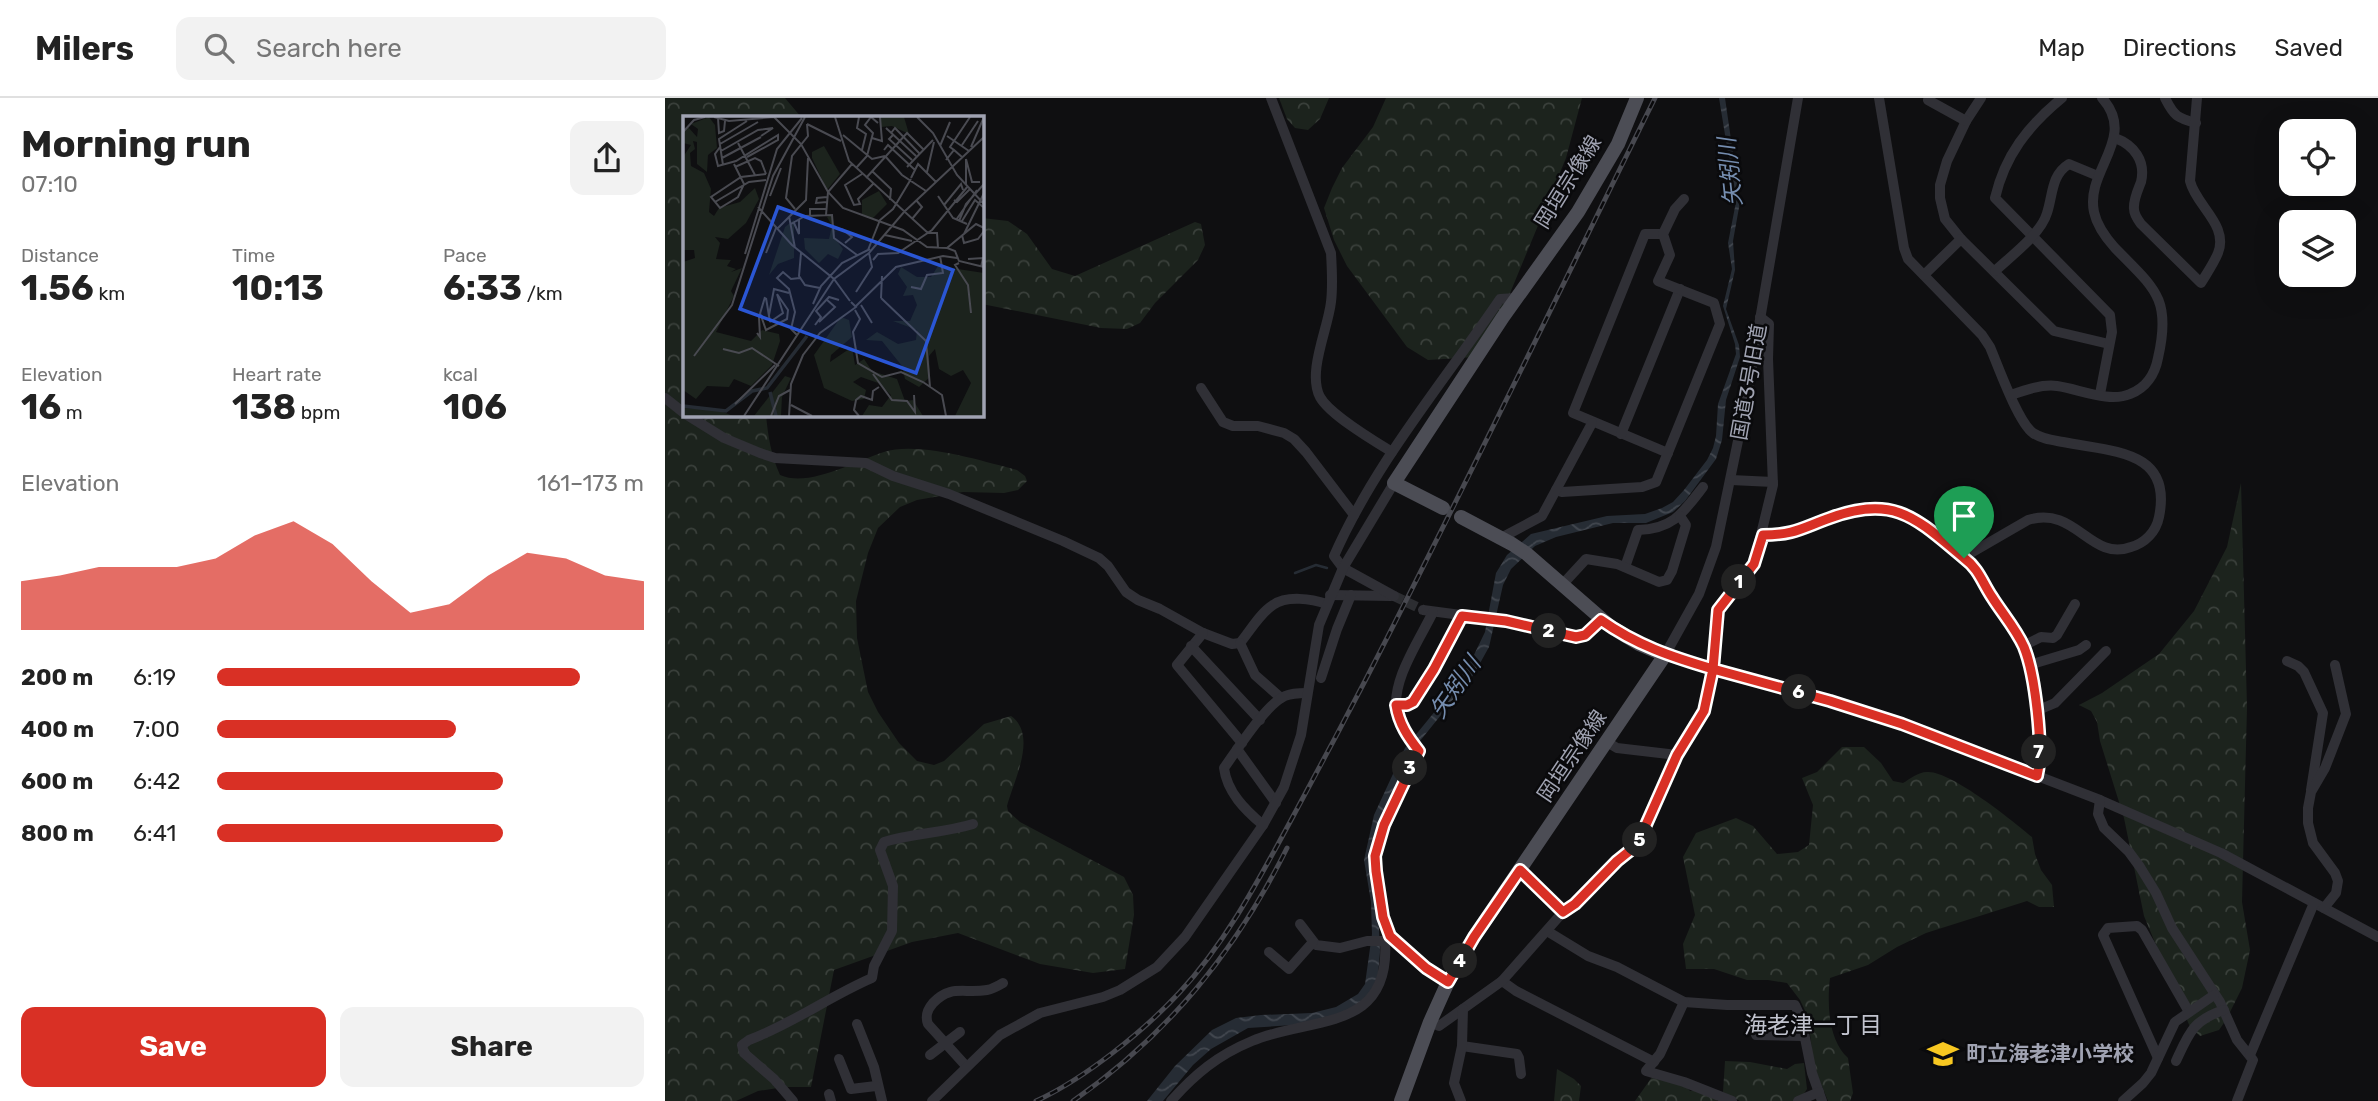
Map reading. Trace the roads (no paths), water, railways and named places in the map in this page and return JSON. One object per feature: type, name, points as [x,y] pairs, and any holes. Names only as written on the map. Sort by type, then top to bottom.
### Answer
[{"type":"main road","name":"岡垣宗像線","points":[[1394,483],[1516,298],[1578,212],[1618,144],[1637,98]]},
{"type":"main road","points":[[1394,483],[1443,508]]},
{"type":"main road","points":[[1461,517],[1527,554],[1601,620],[1639,644],[1665,655]]},
{"type":"main road","name":"岡垣宗像線","points":[[1401,1101],[1430,1022],[1448,982],[1474,937],[1665,655]]},
{"type":"street","points":[[1271,98],[1331,254],[1331,304],[1315,373],[1316,389],[1321,400],[1361,435],[1392,452]]},
{"type":"street","name":"国道3号旧道","points":[[1665,655],[1684,623],[1709,570],[1716,547],[1731,480],[1798,98]]},
{"type":"street","points":[[1879,98],[1904,248],[1908,258],[1982,335],[2025,427],[2044,439],[2134,456],[2156,474],[2160,484],[2158,523],[2152,534],[2138,545],[2122,550],[2111,549],[2101,546],[2060,519],[2038,517],[2028,520],[1964,558]]},
{"type":"street","points":[[1981,98],[1966,121],[1947,161],[1940,185],[1945,219],[1961,239],[2054,331],[2109,344]]},
{"type":"street","points":[[2062,98],[2043,113],[2009,156],[1995,198],[2110,315],[2112,332],[2100,394]]},
{"type":"street","points":[[2011,395],[2036,387],[2056,386],[2118,397],[2129,395],[2146,384],[2157,364],[2164,328],[2154,289],[2108,240],[2094,212],[2093,195],[2098,176],[2115,138],[2112,115],[2102,98]]},
{"type":"street","points":[[2165,98],[2172,114],[2196,124]]},
{"type":"street","points":[[2115,138],[2131,146],[2142,165],[2143,172],[2133,208],[2136,216],[2201,283],[2221,244],[2217,227],[2193,192],[2190,181],[2197,98]]},
{"type":"street","points":[[1928,100],[1966,121]]},
{"type":"street","points":[[1995,271],[2042,224],[2055,180],[2063,168],[2069,164],[2098,176]]},
{"type":"street","points":[[1556,490],[1562,492],[1642,488],[1656,482],[1720,324],[1714,303],[1658,281],[1670,255],[1663,234],[1683,199]]},
{"type":"street","points":[[1663,234],[1645,234],[1573,413],[1668,453]]},
{"type":"street","points":[[1924,275],[1961,239]]},
{"type":"street","points":[[1621,434],[1680,289]]},
{"type":"street","points":[[689,416],[724,438],[775,458],[866,463],[894,476],[949,494],[1100,558],[1126,592],[1137,600],[1203,633],[1232,644],[1240,643],[1271,605],[1279,602],[1329,600],[1351,595],[1394,596],[1343,568],[1334,556],[1354,515],[1392,452],[1500,299],[1516,298]]},
{"type":"street","points":[[1430,1022],[1439,1026],[1502,981],[1563,912],[1575,904],[1617,861],[1637,845],[1677,755],[1704,711],[1713,669],[1718,610],[1754,564],[1763,535],[1773,482],[1769,324],[1760,317]]},
{"type":"street","points":[[1201,388],[1223,422],[1233,426],[1258,426],[1285,433],[1294,439],[1354,515]]},
{"type":"street","points":[[665,398],[683,412]]},
{"type":"street","points":[[1506,541],[1542,516],[1592,423]]},
{"type":"street","points":[[1731,480],[1773,482]]},
{"type":"street","points":[[932,1101],[1000,1035],[1039,1013],[1112,994],[1157,967],[1185,937],[1276,803],[1293,764],[1301,735],[1319,625],[1343,568],[1394,483]]},
{"type":"street","points":[[1625,567],[1638,530],[1659,527],[1680,516],[1703,487]]},
{"type":"street","points":[[1763,535],[1785,535],[1844,513],[1867,509],[1897,511],[1924,524],[1975,565],[2023,646],[2029,665],[2040,763],[2037,776]]},
{"type":"street","points":[[1562,585],[1586,559],[1625,567],[1658,582],[1667,580],[1686,525],[1680,516]]},
{"type":"street","points":[[1321,678],[1351,595]]},
{"type":"street","points":[[2023,646],[2041,637],[2053,638],[2057,635],[2074,604]]},
{"type":"street","points":[[1171,1101],[1193,1076],[1225,1054],[1282,1030],[1328,1023],[1346,1017],[1364,1006],[1378,987],[1385,965],[1388,939],[1375,856],[1392,805],[1419,751],[1406,734],[1398,716],[1397,690],[1428,611],[1506,621],[1576,637],[1585,635],[1601,620]]},
{"type":"street","points":[[1396,705],[1413,702],[1462,616]]},
{"type":"street","points":[[1319,625],[1337,629]]},
{"type":"street","points":[[1203,633],[1177,665],[1239,746],[1276,803]]},
{"type":"street","points":[[1240,643],[1255,675],[1281,698]]},
{"type":"street","points":[[2029,665],[2079,650],[2086,645]]},
{"type":"street","points":[[1191,646],[1260,720]]},
{"type":"street","points":[[2036,711],[2055,703],[2106,651]]},
{"type":"street","points":[[1665,655],[1879,716],[2100,800],[2221,853],[2378,937]]},
{"type":"street","points":[[2250,1055],[2319,906],[2336,893],[2339,881],[2309,833],[2308,808],[2323,713],[2304,672],[2287,661]]},
{"type":"street","points":[[2311,792],[2325,768],[2346,714],[2335,666]]},
{"type":"street","points":[[1262,825],[1242,807],[1225,777],[1224,768],[1260,720],[1281,698],[1289,694],[1307,693]]},
{"type":"street","points":[[1607,742],[1617,748],[1677,755]]},
{"type":"street","points":[[2100,800],[2098,814],[2103,828],[2129,852],[2140,867],[2172,928],[2224,1010],[2237,1040],[2253,1060],[2237,1101]]},
{"type":"street","points":[[793,1101],[774,1079],[744,1053],[743,1045],[872,978],[874,965],[892,931],[893,886],[880,850],[884,842],[909,835],[950,831],[973,824]]},
{"type":"street","points":[[1520,870],[1563,912]]},
{"type":"street","points":[[1300,923],[1316,945],[1340,948],[1388,939],[1448,982]]},
{"type":"street","points":[[2158,1058],[2102,934],[2108,928],[2137,926],[2142,930],[2189,1012]]},
{"type":"street","points":[[1547,931],[1588,956],[1617,967],[1684,1002],[1795,1005],[1801,1018],[1812,1073],[1820,1096],[1798,1101]]},
{"type":"street","points":[[1269,951],[1289,968],[1313,942]]},
{"type":"street","points":[[1502,981],[1516,991],[1654,1062]]},
{"type":"street","points":[[966,1066],[928,1024],[926,1018],[929,1008],[942,994],[954,990],[990,989],[1003,983]]},
{"type":"street","points":[[2123,1101],[2143,1083],[2175,1022],[2214,995]]},
{"type":"street","points":[[1684,1002],[1661,1055],[1646,1071],[1684,1082],[1732,1101]]},
{"type":"street","points":[[1461,1101],[1454,1083],[1462,1046],[1463,1009]]},
{"type":"street","points":[[2176,1060],[2188,1035],[2197,1025],[2206,1016],[2224,1010]]},
{"type":"street","points":[[857,1024],[874,1067],[881,1101]]},
{"type":"street","points":[[930,1055],[960,1032]]},
{"type":"street","points":[[1756,1035],[1804,1036]]},
{"type":"street","points":[[1462,1046],[1517,1054],[1521,1074]]},
{"type":"street","points":[[839,1059],[851,1089],[876,1086]]},
{"type":"water","name":"矢矧川","points":[[1719,98],[1725,98],[1740,202],[1733,241],[1735,270],[1726,309],[1739,345],[1740,357],[1726,400],[1722,440],[1716,459],[1685,501],[1673,512],[1646,523],[1613,523],[1556,537],[1535,546],[1511,569],[1503,585],[1489,647],[1474,674],[1420,741],[1394,790],[1375,837],[1380,952],[1378,975],[1362,1003],[1344,1013],[1293,1025],[1248,1028],[1211,1049],[1193,1065],[1163,1101],[1147,1101],[1175,1066],[1212,1030],[1236,1018],[1312,1013],[1336,1007],[1358,994],[1365,984],[1372,934],[1371,902],[1364,860],[1374,815],[1405,748],[1454,688],[1472,659],[1485,632],[1496,573],[1507,555],[1531,534],[1607,516],[1645,514],[1662,508],[1673,502],[1707,460],[1716,436],[1718,404],[1736,354],[1723,306],[1732,269],[1728,243],[1736,202]]},
{"type":"waterway","points":[[1295,573],[1316,565],[1327,568]]},
{"type":"tunnel","points":[[1394,596],[1423,610]]},
{"type":"railway","points":[[1036,1101],[1093,1067],[1148,1023],[1196,974],[1240,911],[1266,867],[1403,607],[1655,98]]},
{"type":"railway","points":[[1073,1101],[1139,1048],[1197,988],[1245,922],[1287,848]]},
{"type":"place","name":"町立海老津小学校","points":[[1943,1054]]},
{"type":"district","name":"海老津一丁目","points":[[1813,1025]]}]
